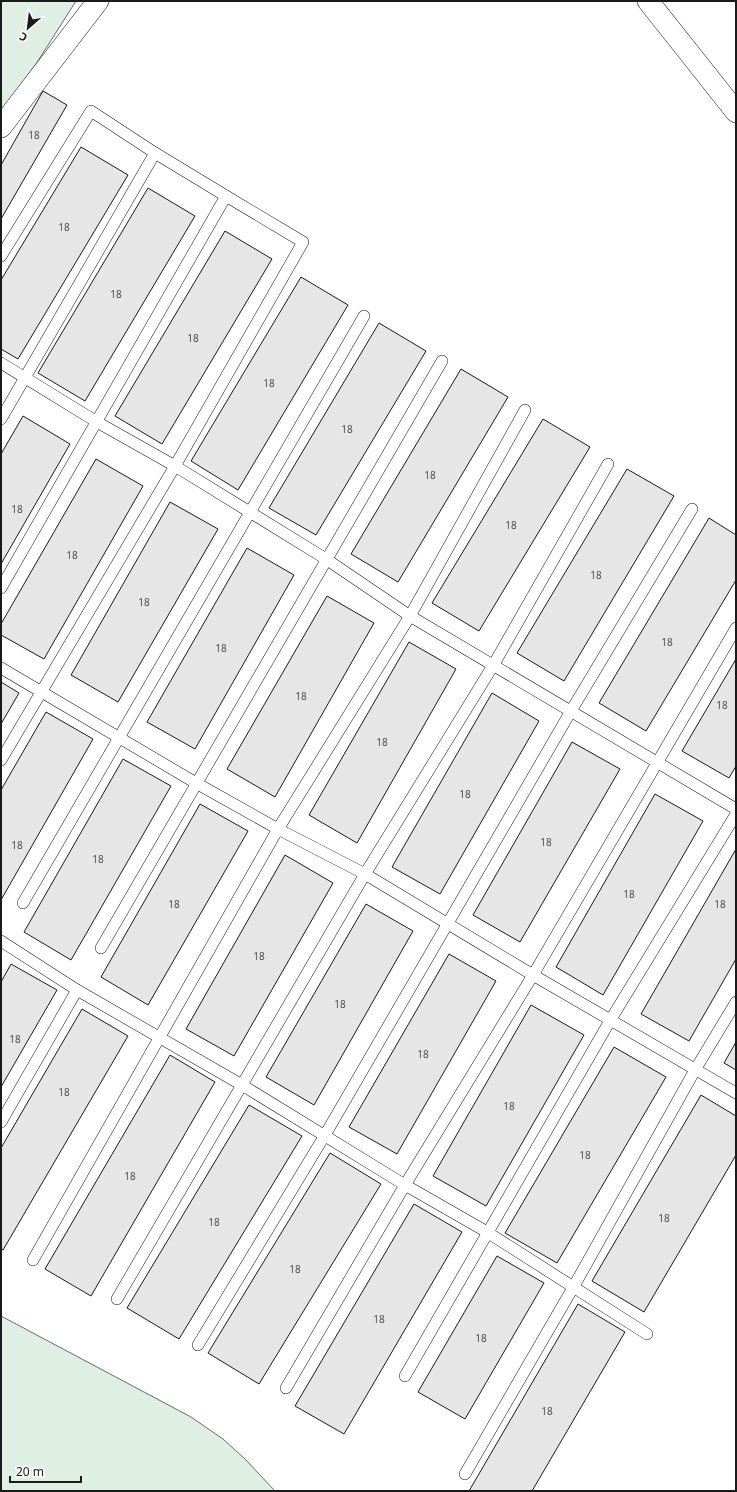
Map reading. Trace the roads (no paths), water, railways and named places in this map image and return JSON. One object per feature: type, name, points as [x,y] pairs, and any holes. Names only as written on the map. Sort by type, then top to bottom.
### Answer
[{"type":"street","points":[[1,127],[98,1]]},
{"type":"street","points":[[648,1],[736,112]]},
{"type":"lane","points":[[1,256],[91,111],[155,153],[303,242],[175,466],[1,760]]},
{"type":"lane","points":[[1,419],[155,153]]},
{"type":"lane","points":[[1,588],[226,196]]},
{"type":"lane","points":[[23,904],[364,316]]},
{"type":"lane","points":[[101,948],[442,360]]},
{"type":"lane","points":[[1,363],[97,422],[175,466],[250,514],[326,559],[410,616],[572,710],[736,809]]},
{"type":"lane","points":[[33,1260],[278,829],[410,616],[525,410]]},
{"type":"lane","points":[[117,1299],[365,874],[494,664],[608,464]]},
{"type":"lane","points":[[198,1345],[325,1135],[572,710],[692,509]]},
{"type":"lane","points":[[286,1388],[405,1185],[533,975],[736,628]]},
{"type":"lane","points":[[1,668],[196,783],[278,829],[365,874],[448,925],[736,1093]]},
{"type":"lane","points":[[405,1376],[611,1019],[736,814]]},
{"type":"lane","points":[[1,941],[77,990],[242,1085],[405,1185],[487,1232],[574,1286],[647,1334]]},
{"type":"lane","points":[[1,1122],[77,990]]},
{"type":"lane","points":[[465,1474],[574,1286],[695,1070],[736,1002]]}]
